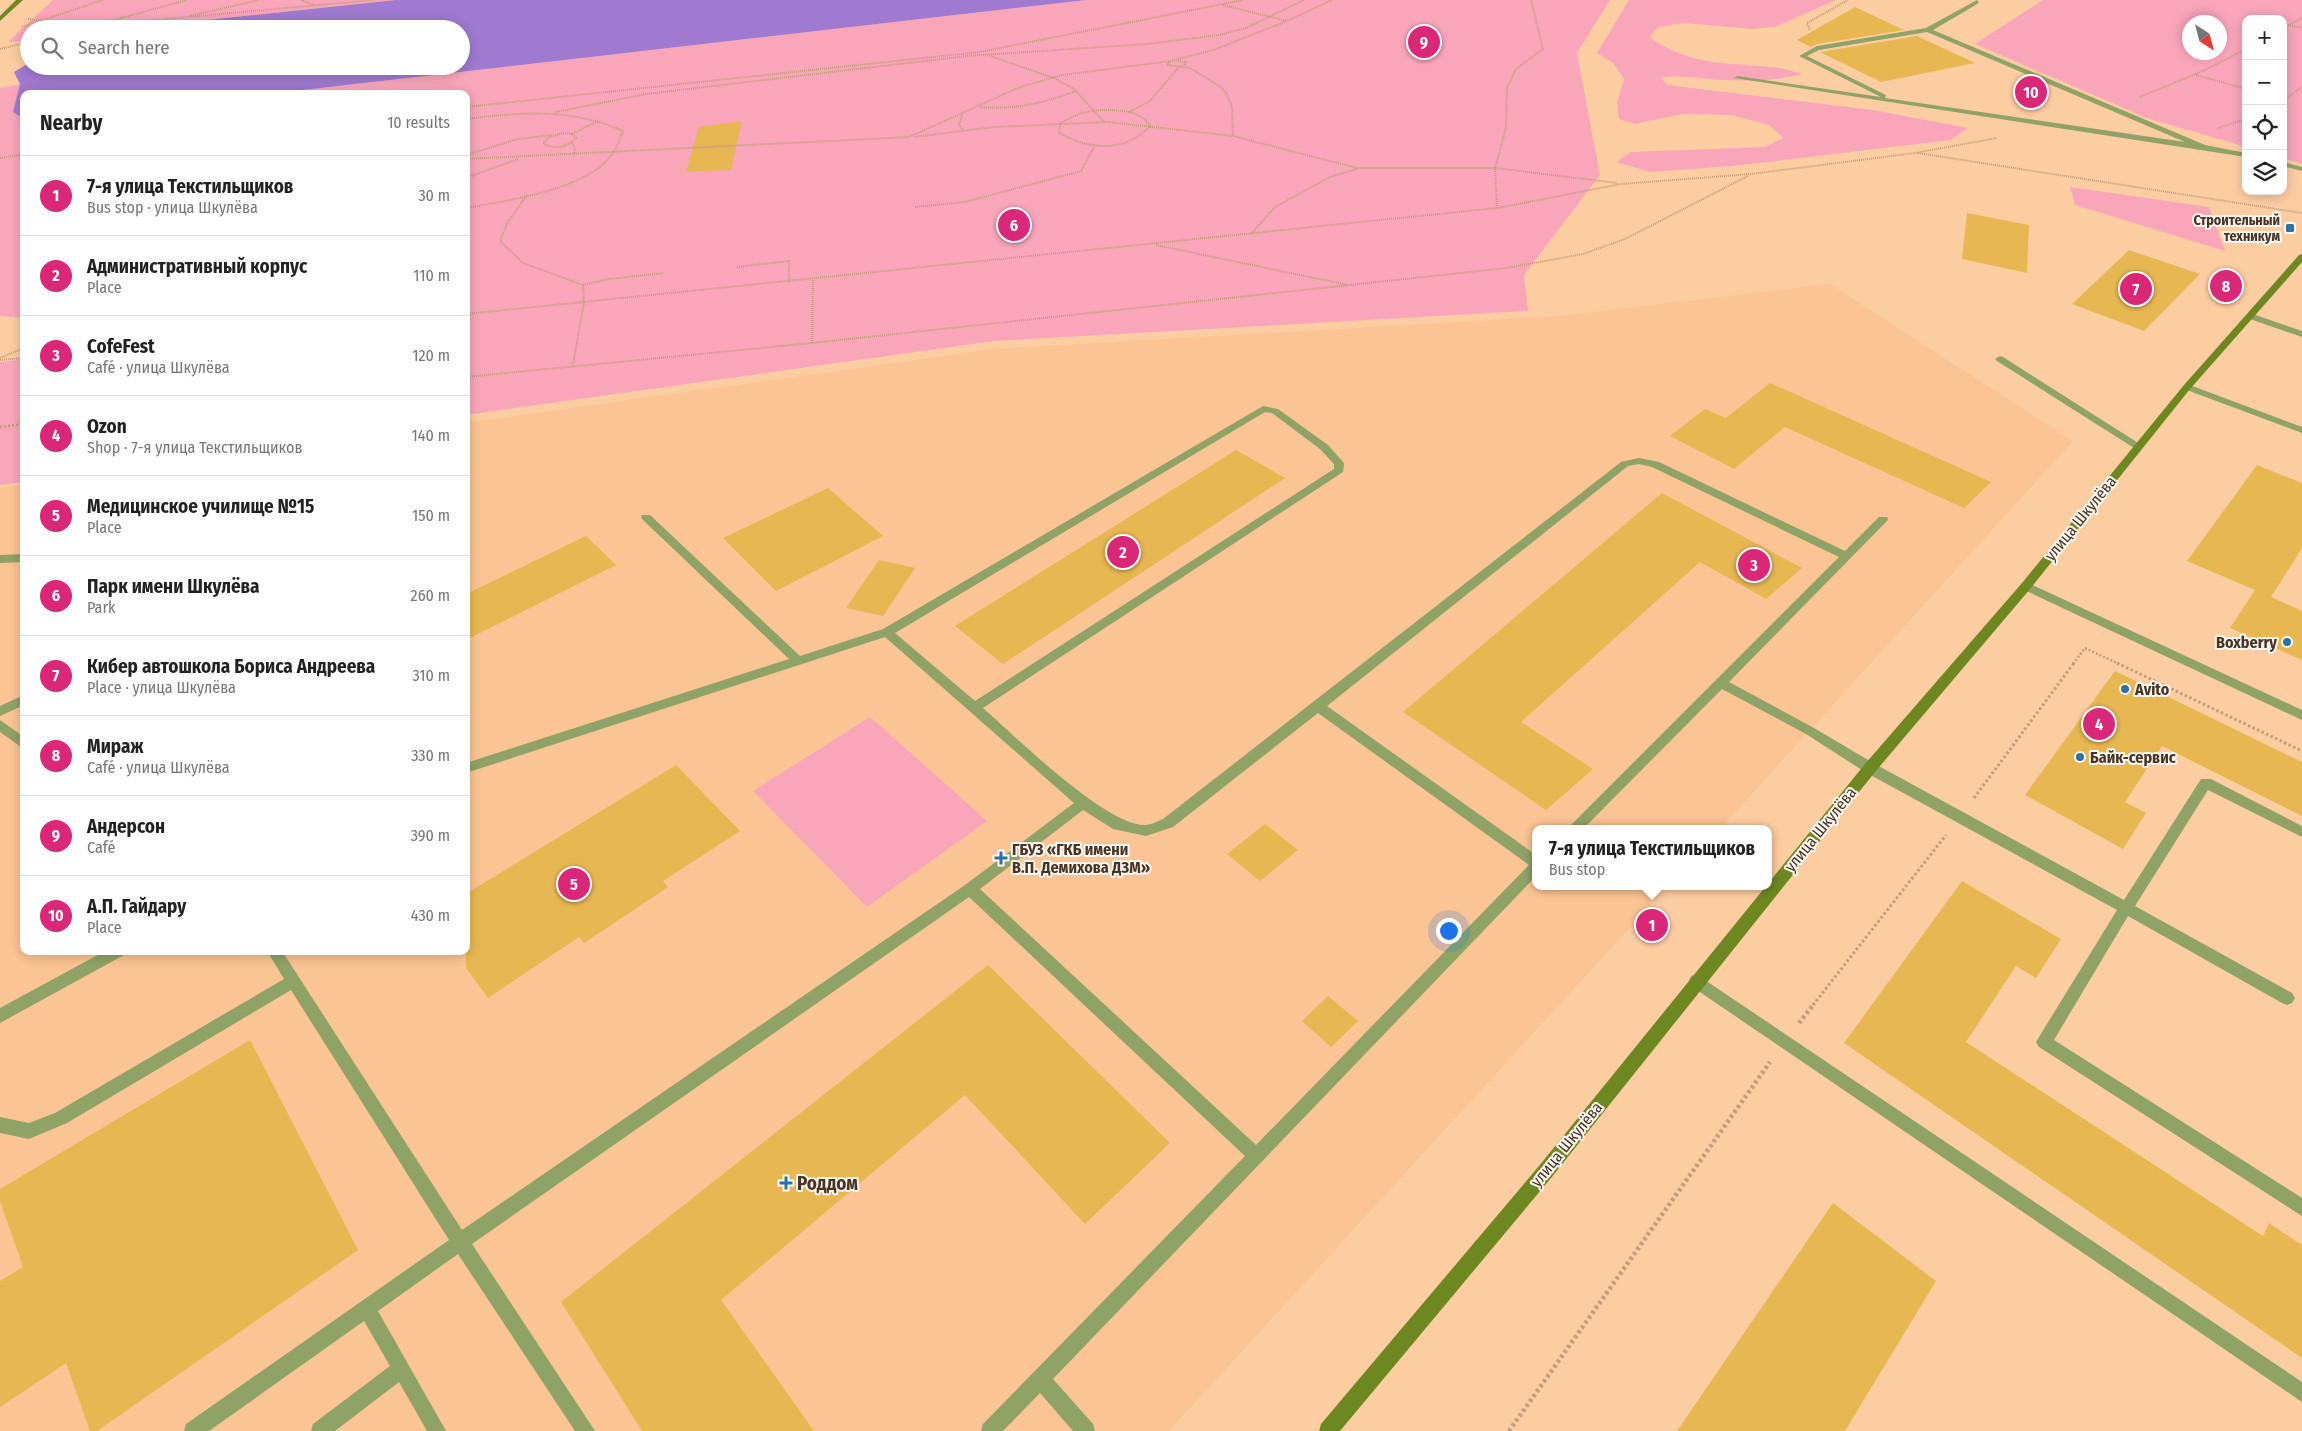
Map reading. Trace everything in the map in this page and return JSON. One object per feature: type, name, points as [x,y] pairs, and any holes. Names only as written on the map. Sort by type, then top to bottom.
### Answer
[{"type":"street","points":[[0,19],[20,0]]},
{"type":"street","points":[[1894,101],[1802,56],[1817,48],[1928,30],[1977,2]]},
{"type":"street","points":[[1928,30],[2203,147]]},
{"type":"street","points":[[1738,78],[2242,154]]},
{"type":"street","points":[[2287,165],[2302,169]]},
{"type":"street","name":"улица Шкулёва","points":[[1772,888],[1870,768],[2026,586],[2187,387],[2302,257]]},
{"type":"street","points":[[2250,316],[2302,334]]},
{"type":"street","points":[[2000,359],[2138,446]]},
{"type":"street","points":[[2187,387],[2302,430]]},
{"type":"street","points":[[470,767],[887,632],[1263,409],[1275,411],[1324,447],[1339,463],[1339,470],[974,708]]},
{"type":"street","points":[[887,632],[1084,803],[1118,825],[1146,830],[1168,823],[1625,464],[1639,460],[1655,464],[1846,556]]},
{"type":"street","points":[[646,517],[798,661]]},
{"type":"street","points":[[1578,825],[1883,518]]},
{"type":"street","points":[[0,559],[20,558]]},
{"type":"street","points":[[2026,586],[2302,715]]},
{"type":"street","points":[[1721,682],[1810,731],[1870,768],[2287,998]]},
{"type":"street","points":[[0,711],[20,701]]},
{"type":"street","points":[[1318,706],[1532,860]]},
{"type":"street","points":[[0,725],[20,741]]},
{"type":"street","points":[[2302,832],[2206,784],[2126,908],[2044,1042],[2302,1208]]},
{"type":"street","points":[[193,1431],[460,1242],[970,889],[1084,803]]},
{"type":"street","points":[[990,1431],[1532,871]]},
{"type":"street","points":[[970,889],[1256,1156]]},
{"type":"street","name":"улица Шкулёва","points":[[1328,1431],[1545,1172],[1770,890]]},
{"type":"street","points":[[0,1016],[112,955]]},
{"type":"street","points":[[277,955],[460,1242],[586,1431]]},
{"type":"street","points":[[0,1125],[28,1131],[61,1118],[293,981]]},
{"type":"street","points":[[1696,981],[2302,1393]]},
{"type":"street","points":[[367,1308],[437,1431]]},
{"type":"street","points":[[320,1431],[402,1368]]},
{"type":"street","points":[[1040,1379],[1086,1431]]},
{"type":"path","points":[[45,20],[103,0]]},
{"type":"path","points":[[112,20],[187,0]]},
{"type":"path","points":[[176,19],[258,0]]},
{"type":"path","points":[[301,0],[316,6]]},
{"type":"path","points":[[164,20],[374,0]]},
{"type":"path","points":[[470,107],[980,52],[1243,0]]},
{"type":"path","points":[[555,112],[646,94],[987,55],[1147,44],[1218,35],[1246,28],[1304,0]]},
{"type":"path","points":[[909,137],[962,115],[1020,87],[1054,78],[1114,67],[1171,61],[1216,49],[1288,21],[1332,0]]},
{"type":"path","points":[[1497,208],[1495,168],[1506,128],[1507,88],[1516,69],[1543,49],[1531,0]]},
{"type":"path","points":[[1817,48],[1807,23],[1848,0]]},
{"type":"path","points":[[1221,5],[1288,21]]},
{"type":"path","points":[[2288,25],[2302,18]]},
{"type":"path","points":[[26,19],[30,20]]},
{"type":"path","points":[[2288,25],[2302,28]]},
{"type":"path","points":[[14,30],[20,28]]},
{"type":"path","points":[[0,49],[20,44]]},
{"type":"path","points":[[980,52],[1054,78],[1076,91],[1104,122]]},
{"type":"path","points":[[2112,109],[2242,52]]},
{"type":"path","points":[[1171,61],[1186,62],[1184,66]]},
{"type":"path","points":[[1171,61],[1167,65],[1178,68]]},
{"type":"path","points":[[1129,112],[1150,101],[1178,68],[1184,66],[1214,80],[1231,98],[1234,114],[1233,136]]},
{"type":"path","points":[[2194,74],[2242,88]]},
{"type":"path","points":[[2287,98],[2302,86]]},
{"type":"path","points":[[979,107],[1018,109],[1041,104],[1076,91]]},
{"type":"path","points":[[1092,109],[1129,112],[1145,118],[1150,126],[1144,136],[1123,145],[1094,147],[1072,142],[1059,134],[1060,124],[1070,117],[1092,109]]},
{"type":"path","points":[[470,118],[506,114],[570,113],[623,130],[609,160],[595,171],[569,182],[527,195],[470,207]]},
{"type":"path","points":[[962,115],[959,125],[964,131]]},
{"type":"path","points":[[470,154],[518,139],[572,134],[599,121]]},
{"type":"path","points":[[470,159],[521,158],[909,137],[964,131],[1104,122],[1233,136],[1357,168],[1495,168],[1622,184]]},
{"type":"path","points":[[552,135],[545,139],[543,143],[546,146],[554,147],[572,143],[576,138],[572,134]]},
{"type":"path","points":[[470,314],[1153,245],[1497,208],[1622,184],[1751,174],[1915,153],[1999,138]]},
{"type":"path","points":[[572,143],[575,148],[574,155]]},
{"type":"path","points":[[915,207],[965,202],[1081,171],[1094,147]]},
{"type":"path","points":[[1915,153],[2302,213]]},
{"type":"path","points":[[0,158],[20,155]]},
{"type":"path","points":[[470,177],[521,158]]},
{"type":"path","points":[[1251,234],[1275,207],[1330,177],[1357,168]]},
{"type":"path","points":[[470,377],[812,343],[1507,268],[1582,254],[1625,240],[1751,174]]},
{"type":"path","points":[[527,195],[508,222],[500,241],[523,263],[582,285],[609,279],[664,273]]},
{"type":"path","points":[[1153,245],[1351,286]]},
{"type":"path","points":[[737,266],[789,261],[789,282]]},
{"type":"path","points":[[812,343],[813,279]]},
{"type":"path","points":[[573,365],[584,302],[582,285]]},
{"type":"path","points":[[0,359],[20,350]]},
{"type":"path","points":[[0,359],[20,358]]},
{"type":"path","points":[[0,427],[20,424]]},
{"type":"path","points":[[2085,648],[2302,751]]},
{"type":"shaded area","points":[[53,0],[396,0],[207,20],[32,20]]},
{"type":"shaded area","points":[[396,0],[1086,0],[470,71],[470,20],[207,20]]},
{"type":"shaded area","points":[[1086,0],[1610,0],[1577,53],[1600,175],[1524,275],[1528,311],[994,341],[470,414],[470,90],[303,90],[433,75],[470,75],[470,71]]},
{"type":"shaded area","points":[[1629,0],[1836,0],[1775,27],[1752,29],[1683,23],[1659,27],[1649,37],[1678,53],[1693,58],[1723,63],[1776,67],[1802,74],[1782,78],[1753,80],[1685,77],[1661,78],[1668,85],[1873,110],[1968,128],[1951,140],[1733,166],[1650,172],[1616,162],[1631,152],[1765,147],[1783,138],[1769,125],[1731,115],[1684,114],[1634,124],[1619,119],[1617,102],[1624,79],[1613,63],[1597,53]]},
{"type":"shaded area","points":[[2043,0],[2302,0],[2302,164],[2287,159],[2287,15],[2242,15],[2242,146],[2147,118],[1975,44]]},
{"type":"shaded area","points":[[20,31],[20,41],[8,42]]},
{"type":"shaded area","points":[[20,68],[20,75],[433,75],[303,90],[20,90],[20,116],[13,112],[20,84],[14,72]]},
{"type":"shaded area","points":[[20,84],[13,112],[20,116],[20,318],[0,316],[0,88]]},
{"type":"shaded area","points":[[2070,187],[2209,207],[2225,251],[2075,205]]},
{"type":"shaded area","name":"ГБУЗ «ГКБ имени В.П. Демихова ДЗМ»","points":[[1830,284],[2073,441],[1724,825],[1532,825],[1532,890],[1664,890],[1169,1431],[0,1431],[0,488],[20,485],[20,955],[470,955],[470,422],[994,349],[1559,316]]},
{"type":"shaded area","points":[[20,357],[20,482],[0,485],[0,362],[17,360]]},
{"type":"shaded area","points":[[870,717],[987,821],[867,907],[753,791]]},
{"type":"building","points":[[1855,7],[1904,30],[1817,44],[1811,47],[1797,40]]},
{"type":"building","points":[[1917,36],[1975,63],[1881,82],[1820,52]]},
{"type":"building","points":[[742,121],[731,170],[686,172],[699,127]]},
{"type":"building","points":[[1967,213],[2029,225],[2027,273],[1962,259]]},
{"type":"building","points":[[2129,250],[2200,274],[2144,331],[2072,304]]},
{"type":"building","points":[[1770,383],[1991,482],[1964,508],[1785,427],[1734,469],[1670,436],[1705,409],[1726,418]]},
{"type":"building","points":[[1236,450],[1285,478],[1003,664],[955,626]]},
{"type":"building","points":[[2257,465],[2302,483],[2302,548],[2271,597],[2302,611],[2302,660],[2230,628],[2255,590],[2187,561]]},
{"type":"building","points":[[828,488],[883,536],[776,591],[723,538]]},
{"type":"building","points":[[1662,493],[1802,568],[1766,599],[1700,562],[1521,722],[1593,769],[1546,810],[1403,712]]},
{"type":"building","points":[[586,536],[616,565],[470,638],[470,592]]},
{"type":"building","points":[[879,560],[915,568],[883,616],[846,608]]},
{"type":"building","points":[[2115,671],[2302,762],[2302,816],[2162,746],[2125,802],[2146,813],[2123,849],[2025,795]]},
{"type":"building","points":[[676,765],[740,831],[663,881],[668,887],[584,943],[579,937],[488,998],[466,968],[466,955],[470,955],[470,892]]},
{"type":"building","points":[[1265,824],[1298,850],[1260,881],[1227,854]]},
{"type":"building","points":[[1962,881],[2061,939],[2036,978],[2016,966],[1966,1042],[2263,1236],[2269,1223],[2302,1245],[2302,1358],[1844,1043]]},
{"type":"building","name":"Роддом","points":[[988,965],[1170,1143],[1085,1224],[965,1095],[721,1300],[814,1431],[642,1431],[561,1302]]},
{"type":"building","points":[[1328,996],[1358,1021],[1331,1047],[1302,1021]]},
{"type":"building","points":[[250,1040],[358,1250],[97,1431],[90,1431],[66,1363],[0,1407],[0,1281],[23,1267],[0,1201],[0,1189]]},
{"type":"building","points":[[1833,1203],[1936,1281],[1845,1431],[1677,1431]]},
{"type":"place","name":"Андерсон","points":[[1424,42]]},
{"type":"place","name":"А.П. Гайдару","points":[[2031,92]]},
{"type":"place","name":"Парк имени Шкулёва","points":[[1014,225]]},
{"type":"place","name":"Строительный техникум","points":[[2290,228]]},
{"type":"place","name":"Мираж","points":[[2226,286]]},
{"type":"place","name":"Кибер автошкола Бориса Андреева","points":[[2136,289]]},
{"type":"place","name":"Административный корпус","points":[[1123,552]]},
{"type":"place","name":"CofeFest","points":[[1754,565]]},
{"type":"place","name":"Boxberry","points":[[2287,642]]},
{"type":"place","name":"Avito","points":[[2125,689]]},
{"type":"place","name":"Ozon","points":[[2099,724]]},
{"type":"place","name":"Байк-сервис","points":[[2080,757]]},
{"type":"place","name":"ГБУЗ «ГКБ имени В.П. Демихова ДЗМ»","points":[[1001,858]]},
{"type":"place","name":"Медицинское училище №15","points":[[574,884]]},
{"type":"place","name":"7-я улица Текстильщиков","points":[[1652,925]]},
{"type":"place","name":"Роддом","points":[[786,1183]]}]
